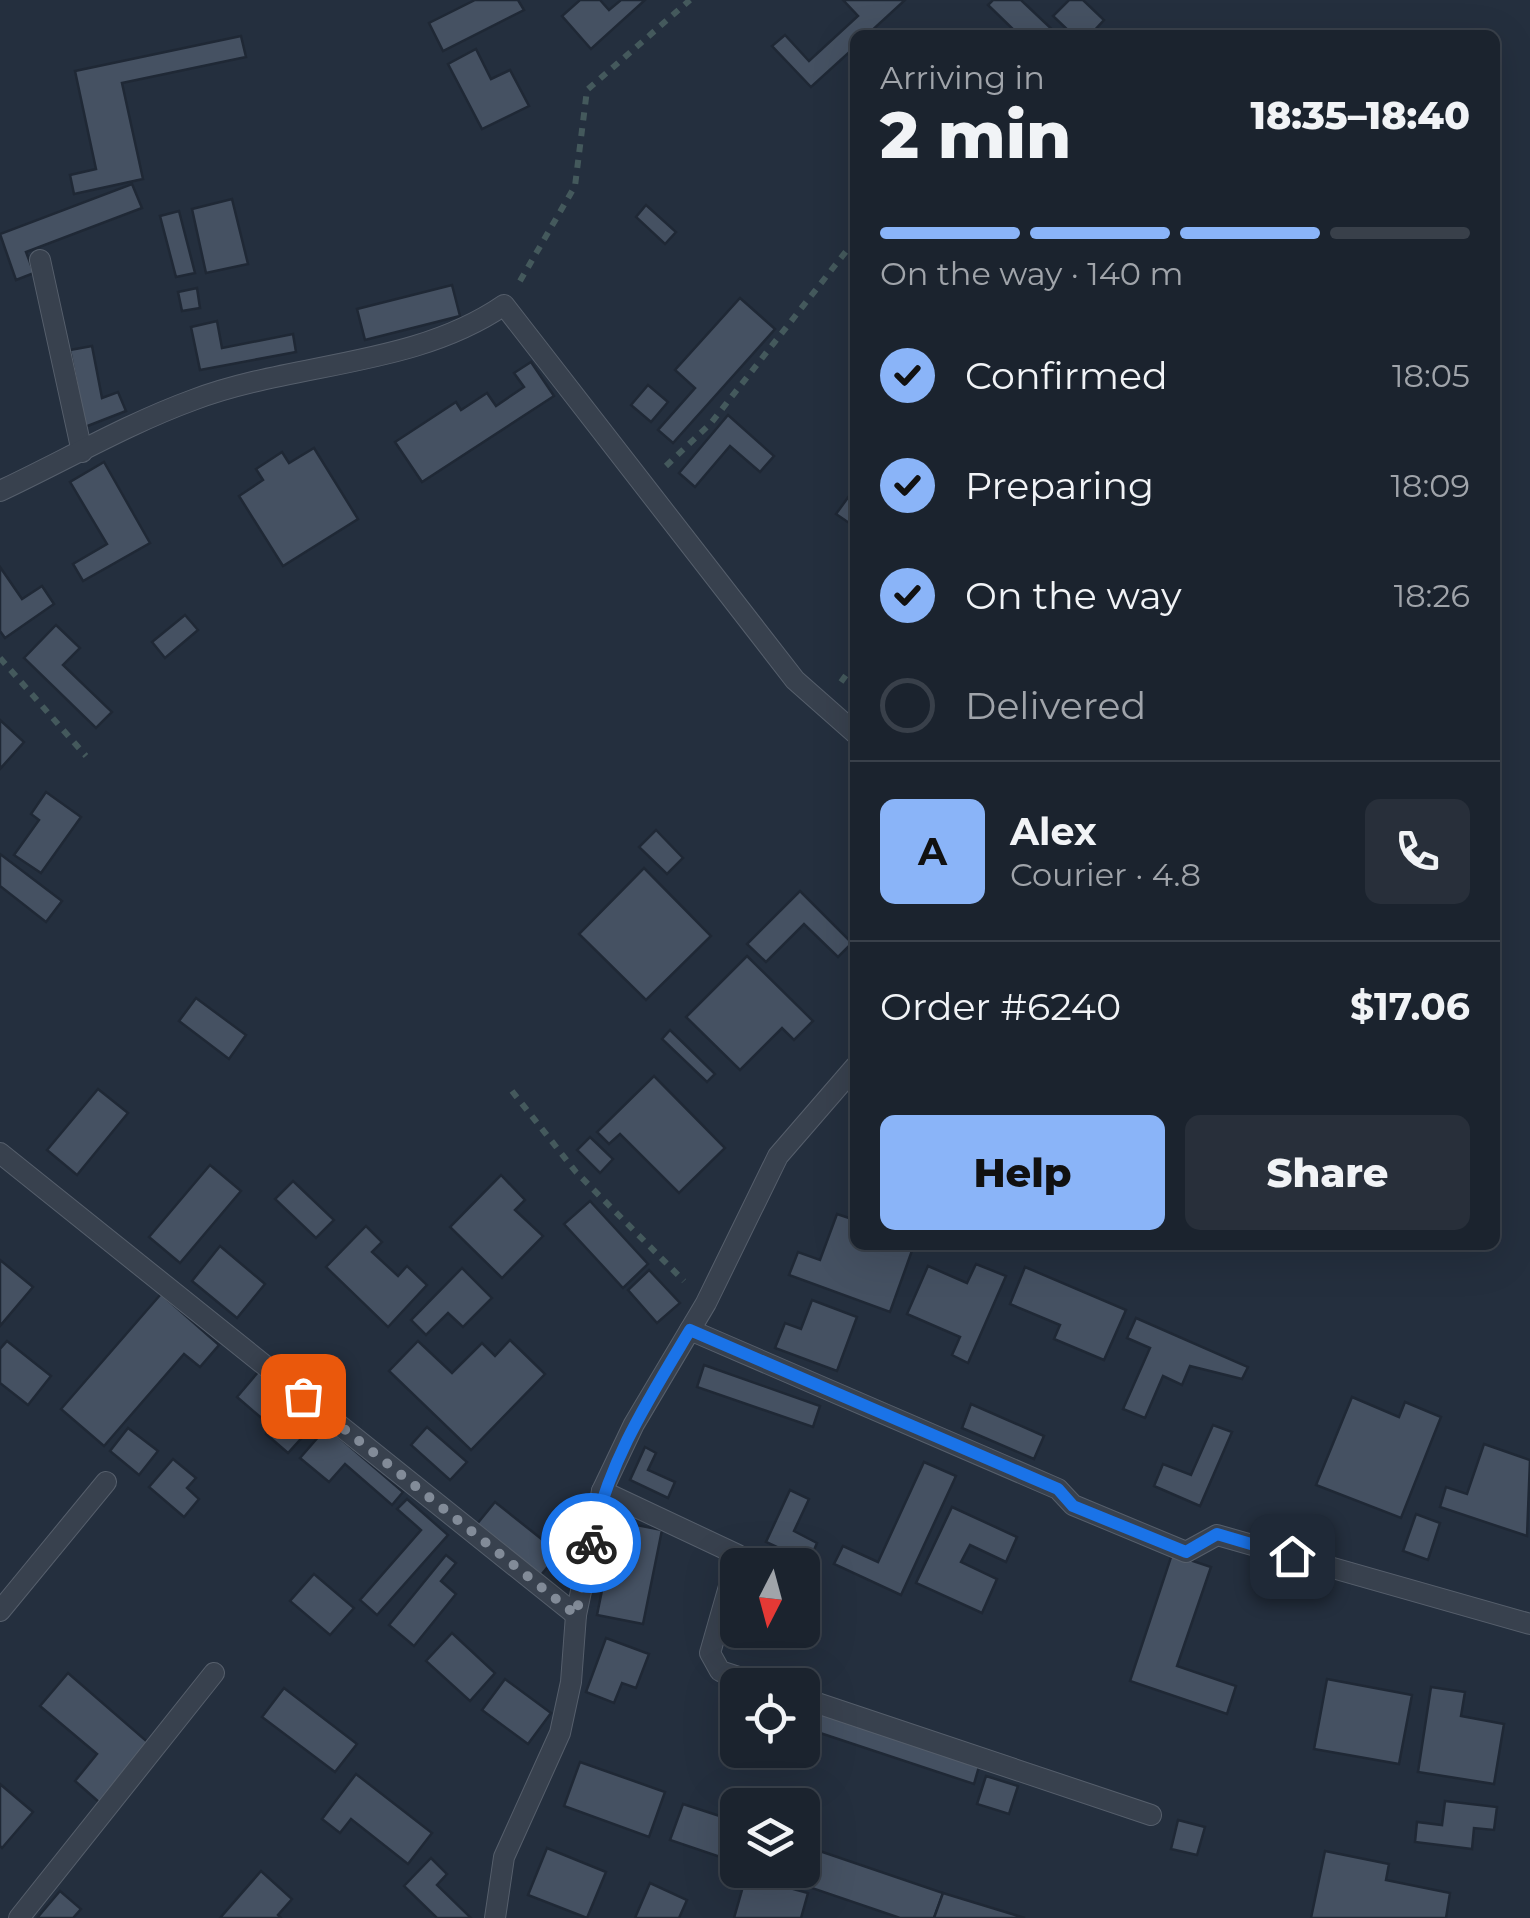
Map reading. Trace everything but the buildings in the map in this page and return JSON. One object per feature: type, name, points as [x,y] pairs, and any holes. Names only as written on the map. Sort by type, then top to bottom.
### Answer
[{"type":"lane","points":[[40,260],[82,452]]},
{"type":"lane","points":[[0,491],[194,399],[371,357],[476,324],[504,305],[795,680],[850,730]]},
{"type":"lane","points":[[502,1915],[504,1857],[560,1733],[571,1682],[576,1615],[602,1490],[634,1424],[706,1303],[778,1156],[850,1074]]},
{"type":"lane","points":[[0,1153],[576,1615]]},
{"type":"lane","points":[[690,1330],[1058,1489],[1073,1506],[1186,1552],[1217,1534],[1530,1624]]},
{"type":"lane","points":[[0,1611],[106,1482]]},
{"type":"lane","points":[[602,1490],[738,1555],[710,1653],[720,1671]]},
{"type":"lane","points":[[19,1918],[214,1673]]},
{"type":"lane","points":[[820,1704],[1151,1815]]},
{"type":"path","points":[[504,305],[576,186],[588,90],[690,0]]},
{"type":"path","points":[[644,488],[711,423],[850,246]]},
{"type":"path","points":[[0,658],[86,756]]},
{"type":"path","points":[[512,1091],[576,1172],[706,1303]]},
{"type":"way so far","points":[[303,1396],[576,1615],[591,1543]]},
{"type":"route","points":[[591,1543],[602,1490],[634,1424],[690,1330],[1058,1489],[1073,1506],[1186,1552],[1217,1534],[1292,1556]]}]
